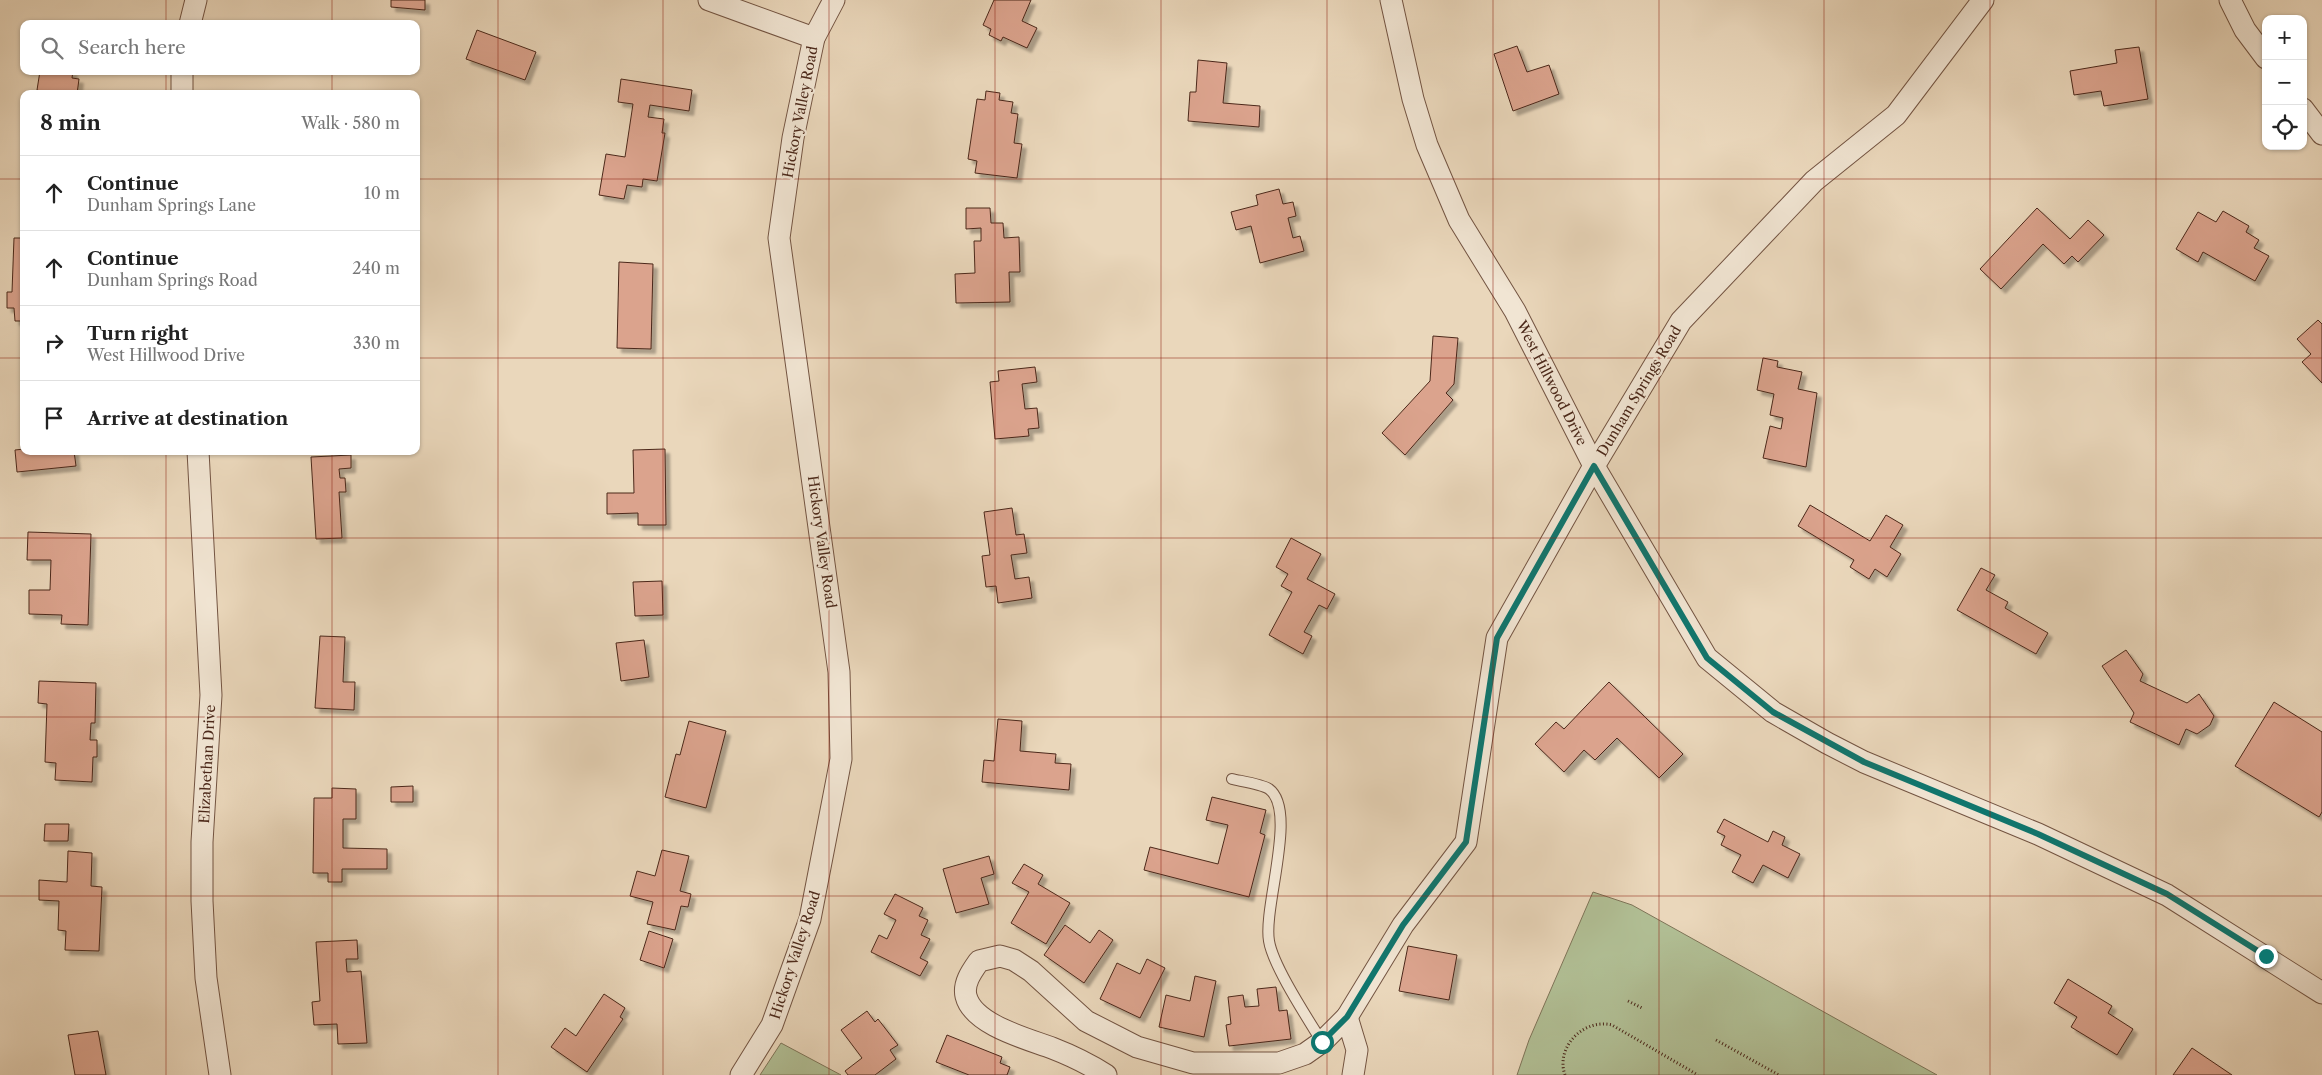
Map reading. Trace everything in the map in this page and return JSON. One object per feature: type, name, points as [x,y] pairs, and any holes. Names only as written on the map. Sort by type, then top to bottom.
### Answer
[{"type":"street","points":[[191,20],[196,0]]},
{"type":"street","points":[[709,0],[814,38]]},
{"type":"street","name":"Hickory Valley Road","points":[[741,1075],[772,1025],[810,919],[841,759],[839,672],[780,238],[792,138],[814,38],[834,0]]},
{"type":"street","name":"West Hillwood Drive","points":[[1391,0],[1413,99],[1427,146],[1456,212],[1515,311],[1594,466],[1707,658],[1773,712],[1864,762],[2038,834],[2167,894],[2322,993]]},
{"type":"street","name":"Dunham Springs Road","points":[[1106,1075],[1053,1048],[999,1029],[976,1012],[966,997],[967,980],[979,961],[1000,956],[1014,960],[1031,971],[1086,1021],[1136,1047],[1192,1069],[1279,1064],[1305,1054],[1322,1042],[1347,1017],[1403,925],[1466,842],[1497,638],[1594,466],[1681,321],[1814,181],[1896,115],[1983,0]]},
{"type":"street","points":[[2230,0],[2245,30],[2262,53]]},
{"type":"street","points":[[182,75],[182,90]]},
{"type":"street","points":[[2307,114],[2322,134]]},
{"type":"street","name":"Elizabethan Drive","points":[[198,455],[211,695],[202,842],[202,901],[206,978],[220,1075]]},
{"type":"street","points":[[1347,1017],[1357,1050],[1353,1075]]},
{"type":"lane","points":[[1232,779],[1268,789],[1277,800],[1282,821],[1272,899],[1269,941],[1299,1003],[1322,1042]]},
{"type":"path","points":[[1628,1001],[1642,1008]]},
{"type":"path","points":[[1565,1075],[1562,1066],[1564,1054],[1570,1043],[1576,1035],[1596,1023],[1612,1025],[1698,1075]]},
{"type":"path","points":[[1716,1040],[1779,1075]]},
{"type":"green space","points":[[1593,892],[1632,905],[1937,1075],[1517,1075],[1529,1040]]},
{"type":"green space","points":[[781,1043],[841,1075],[760,1075]]},
{"type":"building","points":[[391,0],[425,0],[425,10],[391,7]]},
{"type":"building","points":[[994,0],[1031,0],[1022,21],[1037,28],[1027,48],[1003,37],[1001,41],[989,35],[991,29],[983,25]]},
{"type":"building","points":[[477,30],[536,52],[525,80],[466,59]]},
{"type":"building","points":[[1517,46],[1527,72],[1549,65],[1559,94],[1513,111],[1494,54]]},
{"type":"building","points":[[2139,47],[2148,99],[2104,106],[2101,91],[2074,95],[2070,71],[2117,63],[2115,50]]},
{"type":"building","points":[[1198,60],[1227,63],[1223,103],[1260,106],[1259,127],[1188,121],[1190,92],[1196,92]]},
{"type":"building","points":[[39,75],[72,75],[72,78],[79,79],[78,90],[37,90]]},
{"type":"building","points":[[621,79],[692,90],[689,111],[650,105],[648,117],[664,119],[662,133],[665,133],[657,181],[643,179],[642,187],[627,185],[624,199],[599,195],[606,154],[625,157],[633,104],[618,102]]},
{"type":"building","points":[[986,91],[1000,93],[999,100],[1013,102],[1011,113],[1018,114],[1014,143],[1022,144],[1017,178],[975,173],[977,161],[968,159],[977,99],[985,100]]},
{"type":"building","points":[[1279,189],[1283,204],[1293,202],[1296,216],[1288,218],[1293,238],[1300,236],[1304,251],[1260,263],[1251,226],[1236,230],[1231,212],[1258,205],[1256,195]]},
{"type":"building","points":[[966,208],[990,208],[991,223],[1003,223],[1004,238],[1019,237],[1020,272],[1009,272],[1010,302],[956,303],[955,274],[975,273],[974,241],[981,241],[981,228],[966,229]]},
{"type":"building","points":[[2037,208],[2070,239],[2088,220],[2104,235],[2078,262],[2072,256],[2064,264],[2043,244],[2001,289],[1980,269]]},
{"type":"building","points":[[2223,211],[2249,226],[2246,232],[2259,240],[2254,248],[2269,256],[2255,281],[2203,252],[2198,262],[2176,249],[2198,212],[2216,222]]},
{"type":"building","points":[[14,238],[20,238],[20,321],[15,321],[14,308],[7,308],[7,292],[12,292]]},
{"type":"building","points":[[619,262],[653,264],[651,349],[617,348]]},
{"type":"building","points":[[2318,320],[2322,324],[2322,383],[2302,362],[2311,354],[2297,339]]},
{"type":"building","points":[[1433,336],[1458,338],[1454,384],[1446,393],[1453,400],[1405,455],[1382,433],[1430,381]]},
{"type":"building","points":[[1763,358],[1778,361],[1777,367],[1802,372],[1798,389],[1817,393],[1806,467],[1763,458],[1770,426],[1781,429],[1783,418],[1770,415],[1774,394],[1757,390]]},
{"type":"building","points":[[1035,367],[1037,382],[1022,384],[1025,409],[1037,408],[1039,428],[1028,429],[1029,436],[995,439],[990,382],[999,381],[998,371]]},
{"type":"building","points":[[20,449],[20,455],[75,455],[76,466],[17,472],[15,450]]},
{"type":"building","points":[[665,449],[666,525],[638,525],[638,513],[607,514],[607,493],[634,493],[633,450]]},
{"type":"building","points":[[351,455],[351,468],[339,469],[340,478],[345,478],[346,492],[339,492],[342,538],[316,539],[311,457]]},
{"type":"building","points":[[1810,505],[1870,541],[1886,515],[1903,525],[1890,547],[1901,554],[1887,577],[1875,569],[1869,579],[1850,567],[1854,560],[1798,526]]},
{"type":"building","points":[[1012,508],[1016,535],[1024,534],[1027,553],[1011,555],[1015,579],[1029,577],[1032,598],[998,603],[996,586],[986,587],[982,556],[990,555],[984,512]]},
{"type":"building","points":[[28,532],[91,534],[88,625],[61,624],[62,615],[29,614],[29,590],[50,590],[51,560],[27,560]]},
{"type":"building","points":[[1291,538],[1321,554],[1307,579],[1335,594],[1327,609],[1319,605],[1304,632],[1312,636],[1303,654],[1269,635],[1292,592],[1281,586],[1288,574],[1276,567]]},
{"type":"building","points":[[1981,568],[1995,575],[1986,590],[2008,602],[2005,608],[2048,633],[2036,654],[1957,610]]},
{"type":"building","points":[[662,581],[663,615],[635,616],[633,582]]},
{"type":"building","points":[[320,636],[345,637],[343,682],[355,682],[354,710],[315,708]]},
{"type":"building","points":[[644,640],[649,677],[621,681],[616,643]]},
{"type":"building","points":[[2126,650],[2143,674],[2140,681],[2187,703],[2199,694],[2214,716],[2210,725],[2197,734],[2186,729],[2179,745],[2130,722],[2134,713],[2102,666]]},
{"type":"building","points":[[39,681],[96,683],[95,723],[91,723],[90,740],[97,740],[97,757],[93,757],[92,782],[55,780],[56,763],[45,762],[47,704],[38,703]]},
{"type":"building","points":[[1609,682],[1683,754],[1659,778],[1617,738],[1595,760],[1584,750],[1564,772],[1535,744],[1556,722],[1564,729]]},
{"type":"building","points":[[2274,702],[2322,732],[2322,812],[2319,817],[2235,766]]},
{"type":"building","points":[[998,719],[1022,721],[1020,751],[1056,754],[1055,763],[1071,764],[1069,790],[982,782],[984,760],[994,761]]},
{"type":"building","points":[[689,721],[726,731],[706,808],[665,797],[676,754],[680,755]]},
{"type":"building","points":[[413,786],[413,802],[391,802],[391,787]]},
{"type":"building","points":[[332,788],[356,789],[356,819],[343,819],[343,848],[387,849],[387,869],[342,869],[342,882],[328,882],[328,873],[313,873],[314,798],[332,798]]},
{"type":"building","points":[[1212,797],[1266,810],[1260,833],[1265,835],[1249,897],[1144,870],[1150,847],[1218,864],[1228,825],[1206,820]]},
{"type":"building","points":[[1724,819],[1768,842],[1773,831],[1785,837],[1782,845],[1800,854],[1788,878],[1763,865],[1753,883],[1732,872],[1741,855],[1721,845],[1725,836],[1717,832]]},
{"type":"building","points":[[45,824],[69,824],[68,841],[44,841]]},
{"type":"building","points":[[662,850],[689,856],[680,891],[691,894],[688,907],[681,906],[675,930],[647,924],[653,902],[630,896],[637,871],[655,876]]},
{"type":"building","points":[[68,851],[92,853],[91,886],[102,887],[99,951],[65,950],[66,931],[58,930],[59,901],[39,900],[39,880],[67,882]]},
{"type":"building","points":[[989,856],[994,874],[981,878],[989,904],[956,913],[943,869]]},
{"type":"building","points":[[1024,864],[1043,875],[1038,884],[1070,903],[1046,944],[1011,923],[1029,892],[1012,883]]},
{"type":"building","points":[[895,894],[923,908],[919,916],[928,920],[921,935],[930,939],[920,958],[928,962],[920,976],[871,952],[879,935],[887,939],[896,920],[884,914]]},
{"type":"building","points":[[1065,925],[1090,943],[1099,930],[1113,940],[1084,983],[1044,955]]},
{"type":"building","points":[[649,931],[673,939],[664,968],[640,960]]},
{"type":"building","points":[[357,940],[358,959],[346,959],[347,972],[361,971],[367,1043],[338,1044],[337,1024],[314,1025],[312,1002],[320,1001],[316,942]]},
{"type":"building","points":[[1408,946],[1457,955],[1449,1000],[1399,991]]},
{"type":"building","points":[[1147,959],[1165,968],[1140,1018],[1100,999],[1117,963],[1140,974]]},
{"type":"building","points":[[1195,976],[1216,981],[1204,1037],[1159,1027],[1166,995],[1190,1001]]},
{"type":"building","points":[[2068,979],[2112,1006],[2108,1013],[2133,1029],[2117,1055],[2071,1027],[2077,1017],[2054,1003]]},
{"type":"building","points":[[1276,987],[1279,1011],[1287,1010],[1291,1039],[1229,1046],[1226,1025],[1231,1024],[1228,997],[1243,995],[1245,1007],[1259,1006],[1257,989]]},
{"type":"building","points":[[604,994],[625,1008],[620,1017],[623,1019],[587,1072],[551,1047],[565,1028],[576,1036]]},
{"type":"building","points":[[867,1011],[875,1022],[878,1019],[898,1045],[890,1050],[896,1059],[875,1075],[848,1075],[845,1071],[862,1058],[841,1030]]},
{"type":"building","points":[[98,1031],[106,1075],[75,1075],[68,1035]]},
{"type":"building","points":[[947,1035],[1002,1057],[1000,1063],[1010,1067],[1007,1075],[969,1075],[936,1062]]},
{"type":"building","points":[[2192,1048],[2232,1075],[2173,1075]]},
{"type":"route","points":[[1322,1042],[1347,1017],[1403,925],[1466,842],[1497,638],[1594,466],[1707,658],[1773,712],[1864,762],[2038,834],[2167,894],[2266,956]]}]
